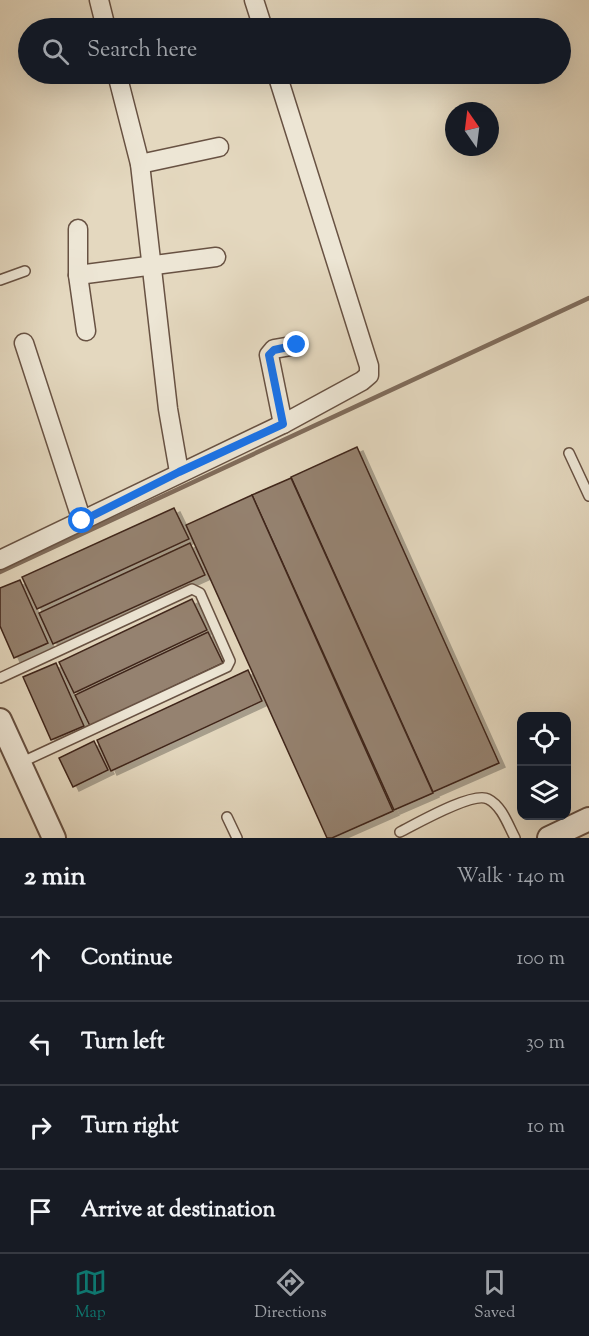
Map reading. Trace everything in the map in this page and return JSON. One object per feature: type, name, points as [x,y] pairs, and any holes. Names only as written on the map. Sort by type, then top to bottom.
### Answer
[{"type":"street","points":[[99,0],[104,18]]},
{"type":"street","points":[[254,0],[260,18]]},
{"type":"street","points":[[120,84],[140,164],[168,410],[179,472]]},
{"type":"street","points":[[0,560],[283,424],[369,375],[369,366],[280,84]]},
{"type":"street","points":[[140,164],[219,147]]},
{"type":"street","points":[[78,229],[78,275],[86,331]]},
{"type":"street","points":[[78,275],[216,257]]},
{"type":"street","points":[[24,344],[82,521]]},
{"type":"street","points":[[283,424],[269,355],[274,350],[297,345]]},
{"type":"street","points":[[0,720],[54,838]]},
{"type":"street","points":[[549,838],[589,819]]},
{"type":"lane","points":[[0,280],[25,271]]},
{"type":"lane","points":[[569,453],[589,496]]},
{"type":"lane","points":[[0,678],[192,590],[200,593],[230,661],[227,667],[20,763]]},
{"type":"lane","points":[[400,832],[463,802],[480,797],[489,799],[502,813],[514,838]]},
{"type":"lane","points":[[227,817],[237,838]]},
{"type":"building","points":[[357,447],[499,763],[433,792],[291,477]]},
{"type":"building","points":[[291,478],[433,793],[394,810],[252,495]]},
{"type":"building","points":[[252,495],[393,811],[332,838],[327,838],[186,525]]},
{"type":"building","points":[[174,508],[189,539],[37,609],[22,577]]},
{"type":"building","points":[[190,543],[205,575],[53,644],[39,613]]},
{"type":"building","points":[[20,580],[48,643],[14,658],[0,626],[0,588]]},
{"type":"building","points":[[192,599],[207,630],[74,693],[59,662]]},
{"type":"building","points":[[208,632],[223,663],[90,726],[75,695]]},
{"type":"building","points":[[56,663],[84,726],[51,740],[23,677]]},
{"type":"building","points":[[248,670],[262,701],[111,771],[97,740]]},
{"type":"building","points":[[94,741],[108,770],[73,787],[59,758]]},
{"type":"waterway","points":[[0,572],[589,298]]},
{"type":"route","points":[[82,521],[179,472],[283,424],[269,355],[274,350],[297,345]]}]
